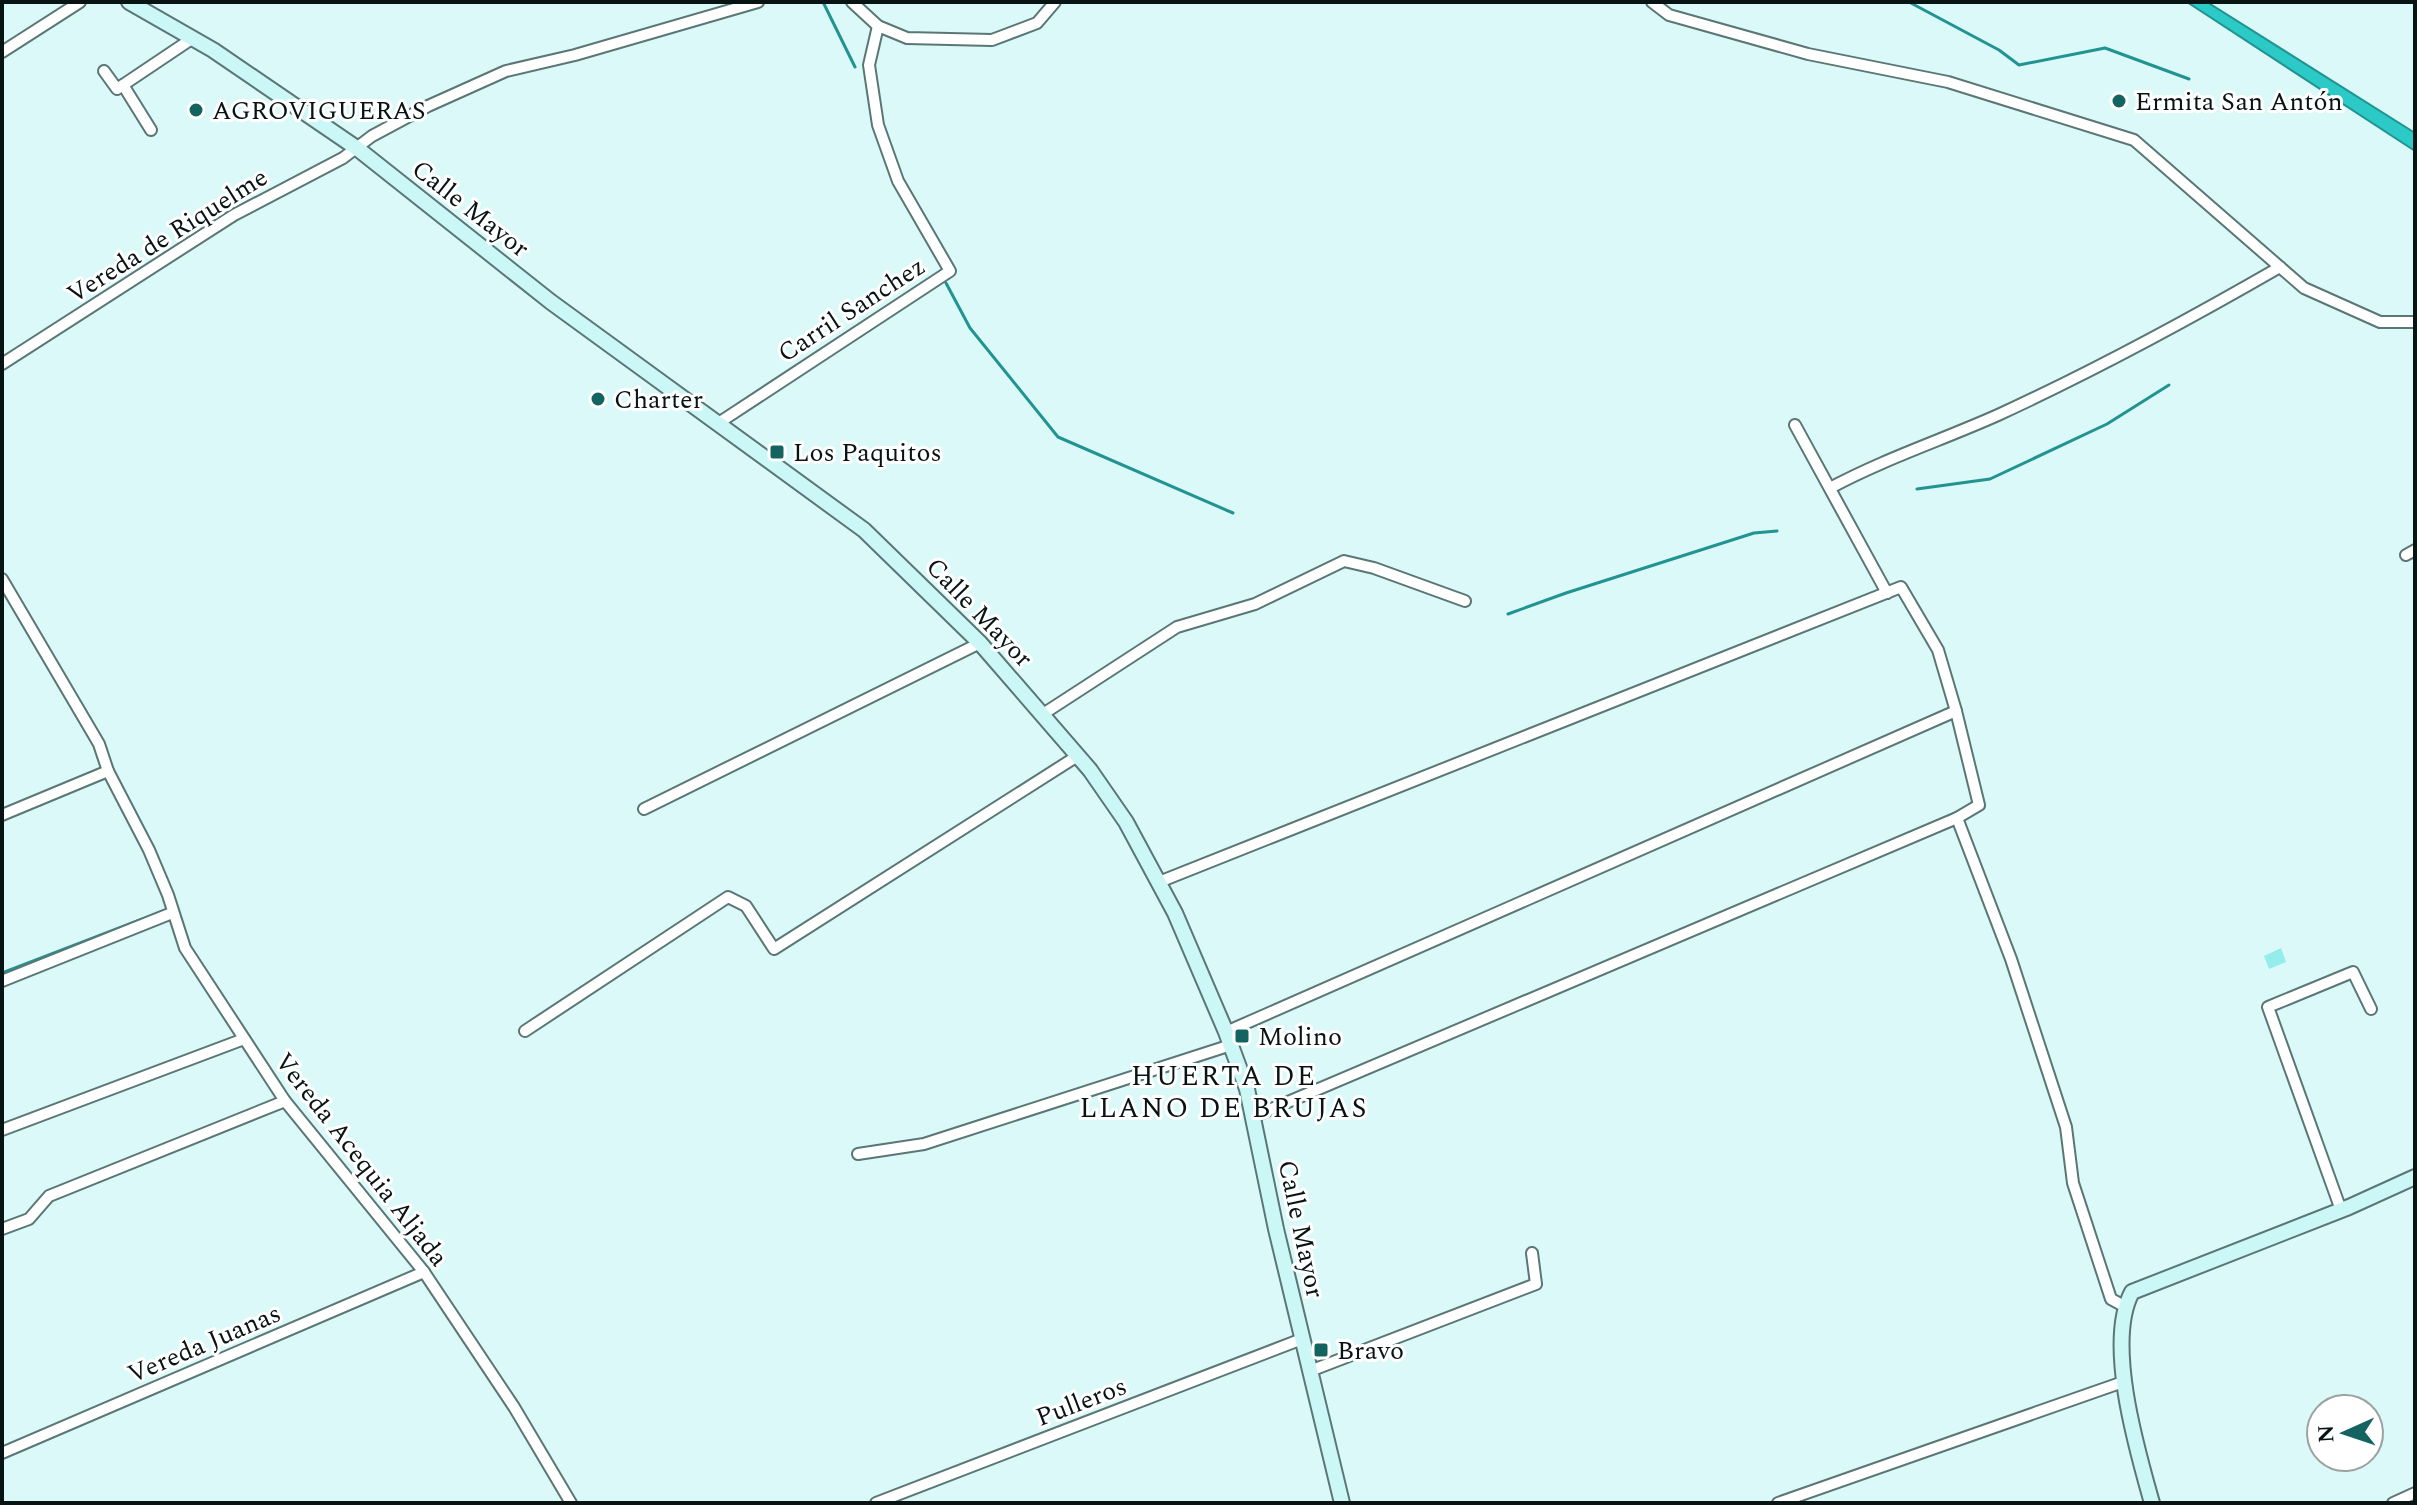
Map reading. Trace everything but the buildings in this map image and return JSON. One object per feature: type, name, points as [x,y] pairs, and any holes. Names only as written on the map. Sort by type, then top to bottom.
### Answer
[{"type":"main road","name":"Calle Mayor","points":[[129,2],[193,38],[358,149],[551,302],[864,530],[980,643],[1079,755],[1120,812],[1159,882],[1184,931],[1229,1038],[1255,1116],[1276,1229],[1342,1503]]},
{"type":"main road","points":[[2152,1503],[2123,1382],[2124,1306],[2132,1292],[2341,1210],[2415,1177]]},
{"type":"street","points":[[2,52],[80,2]]},
{"type":"street","name":"Vereda de Riquelme","points":[[2,364],[234,215],[358,149],[372,136],[428,106],[506,71],[575,55],[758,2]]},
{"type":"street","points":[[852,2],[878,26],[907,38],[992,40],[1037,23],[1055,2]]},
{"type":"street","points":[[1652,2],[1669,15],[1808,54],[1948,82],[2134,140],[2304,288],[2380,322],[2415,322]]},
{"type":"street","name":"Carril Sanchez","points":[[717,424],[950,271],[898,181],[878,125],[869,65],[878,26]]},
{"type":"street","points":[[104,71],[117,89],[193,38]]},
{"type":"street","points":[[123,85],[151,130]]},
{"type":"street","points":[[1830,488],[1859,472],[1997,415],[2144,345],[2280,267]]},
{"type":"street","points":[[1795,425],[1887,593]]},
{"type":"street","points":[[1043,714],[1177,627],[1255,604],[1344,561],[1374,568],[1465,601]]},
{"type":"street","name":"Vereda Acequia Aljada","points":[[2,579],[99,744],[108,771],[149,850],[185,948],[285,1101],[424,1272],[514,1407],[571,1503]]},
{"type":"street","points":[[1159,882],[1901,587],[1938,650],[1979,805],[1957,818],[1255,1116]]},
{"type":"street","points":[[644,809],[980,643]]},
{"type":"street","points":[[858,1154],[924,1144],[1229,1038],[1956,711]]},
{"type":"street","points":[[525,1031],[728,897],[746,906],[774,949],[1079,755]]},
{"type":"street","points":[[2,815],[108,771]]},
{"type":"street","points":[[1957,818],[2011,959],[2066,1127],[2073,1183],[2111,1299],[2124,1306]]},
{"type":"street","points":[[2,981],[172,913]]},
{"type":"street","points":[[2341,1210],[2268,1007],[2353,972],[2371,1009]]},
{"type":"street","points":[[2,1130],[244,1039]]},
{"type":"street","points":[[2,1229],[29,1219],[49,1196],[285,1101]]},
{"type":"street","points":[[1310,1371],[1536,1284],[1532,1253]]},
{"type":"street","name":"Vereda Juanas","points":[[2,1453],[424,1272]]},
{"type":"street","name":"Pulleros","points":[[876,1503],[1302,1339]]},
{"type":"street","points":[[1778,1503],[2123,1382]]},
{"type":"street","points":[[2393,1503],[2415,1493]]},
{"type":"shaded area","points":[[2187,2],[2207,2],[2415,133],[2415,151]]},
{"type":"shaded area","points":[[2281,948],[2286,962],[2269,969],[2264,956]]},
{"type":"waterway","points":[[823,2],[855,67]]},
{"type":"waterway","points":[[1909,2],[1999,50],[2019,65],[2105,48],[2189,79]]},
{"type":"waterway","points":[[946,283],[970,328],[1058,437],[1233,513]]},
{"type":"waterway","points":[[1917,489],[1990,479],[2107,424],[2169,385]]},
{"type":"waterway","points":[[1508,614],[1754,533],[1777,531]]},
{"type":"waterway","points":[[2,973],[166,910]]},
{"type":"place","name":"Ermita San Antón","points":[[2119,101]]},
{"type":"place","name":"AGROVIGUERAS","points":[[196,110]]},
{"type":"place","name":"Charter","points":[[598,399]]},
{"type":"place","name":"Los Paquitos","points":[[777,452]]},
{"type":"place","name":"Molino","points":[[1242,1036]]},
{"type":"place","name":"Bravo","points":[[1321,1350]]},
{"type":"district","name":"HUERTA DE LLANO DE BRUJAS","points":[[1224,1091]]}]
